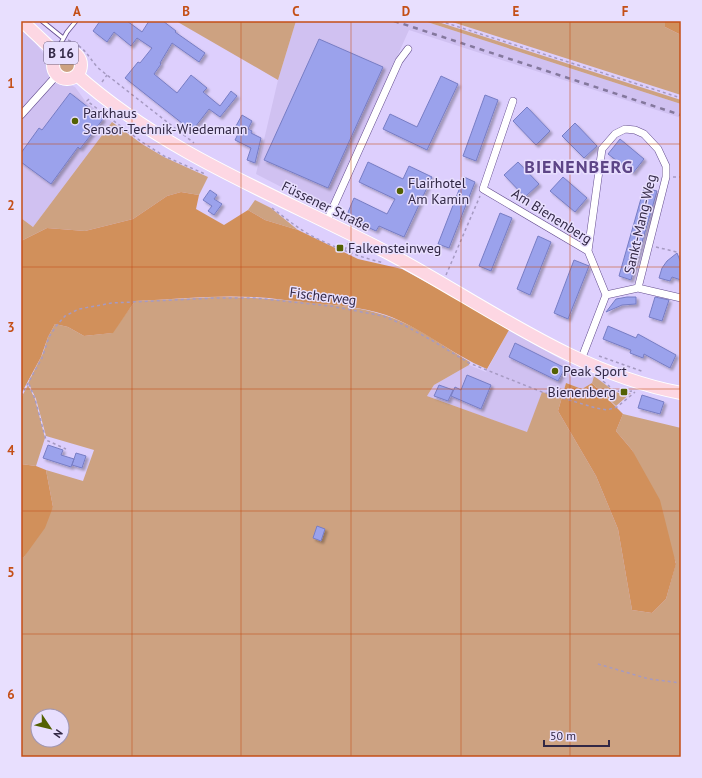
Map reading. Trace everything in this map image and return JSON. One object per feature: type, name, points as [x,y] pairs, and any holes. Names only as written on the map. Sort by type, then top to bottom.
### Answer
[{"type":"main road","name":"B 16","points":[[22,21],[63,53]]},
{"type":"main road","name":"B 16","points":[[72,52],[79,58],[81,66],[77,75],[69,79],[65,79],[57,75],[53,67],[55,58],[63,53],[72,52]]},
{"type":"main road","name":"Füssener Straße","points":[[77,75],[121,111],[197,158],[389,254],[581,360],[642,384],[681,393]]},
{"type":"street","points":[[326,223],[399,61],[408,50]]},
{"type":"street","points":[[21,115],[57,75]]},
{"type":"street","points":[[484,189],[513,101]]},
{"type":"street","name":"Sankt-Mang-Weg","points":[[588,251],[602,149],[615,134],[625,129],[635,130],[644,134],[658,149],[666,166],[666,177],[638,288]]},
{"type":"street","name":"Am Bienenberg","points":[[484,189],[588,251],[606,295]]},
{"type":"street","points":[[581,360],[606,295],[638,288],[681,298]]},
{"type":"lane","points":[[42,21],[63,38]]},
{"type":"lane","points":[[63,53],[60,43],[76,21]]},
{"type":"path","points":[[440,21],[681,98]]},
{"type":"path","points":[[63,38],[78,44],[87,52],[98,68],[107,75]]},
{"type":"path","points":[[443,283],[484,189]]},
{"type":"path","points":[[650,245],[681,253]]},
{"type":"path","name":"Fischerweg","points":[[21,396],[42,358],[49,337],[65,316],[79,309],[112,303],[216,298],[255,298],[330,306],[383,316],[402,324],[433,341],[469,364],[542,392],[596,408],[608,410],[617,407],[627,400],[642,384]]},
{"type":"path","points":[[29,384],[35,399],[46,440],[66,449]]},
{"type":"path","points":[[598,664],[649,679],[681,683]]},
{"type":"shaded area","points":[[176,21],[296,21],[278,80]]},
{"type":"shaded area","points":[[296,21],[424,21],[681,104],[681,118],[409,30],[328,211],[256,174],[278,80]]},
{"type":"shaded area","points":[[424,21],[435,21],[681,100],[681,104]]},
{"type":"shaded area","points":[[449,21],[665,21],[665,27],[681,35],[681,95]]},
{"type":"shaded area","points":[[665,21],[681,21],[681,35],[665,27]]},
{"type":"shaded area","points":[[21,27],[29,34],[48,60],[50,77],[60,85],[71,85],[75,87],[86,102],[112,122],[33,227],[21,218]]},
{"type":"shaded area","points":[[63,58],[69,58],[74,63],[72,72],[69,74],[63,74],[58,69],[58,63]]},
{"type":"shaded area","points":[[112,122],[142,144],[164,157],[208,177],[199,195],[181,192],[167,196],[133,219],[85,231],[47,228],[21,241],[21,218],[33,227]]},
{"type":"shaded area","points":[[181,192],[199,195],[196,209],[224,225],[248,210],[265,220],[298,230],[358,259],[402,269],[509,330],[487,369],[461,356],[399,320],[358,308],[254,297],[209,297],[135,301],[113,333],[84,336],[68,327],[55,324],[48,337],[41,357],[21,394],[21,241],[47,228],[85,231],[133,219],[167,196]]},
{"type":"shaded area","points":[[255,200],[271,208],[298,230],[265,220],[248,210]]},
{"type":"shaded area","points":[[238,297],[342,306],[367,310],[391,317],[420,331],[470,362],[469,365],[434,385],[427,396],[527,432],[542,392],[562,397],[558,411],[596,476],[618,529],[632,610],[652,613],[666,599],[676,563],[632,450],[616,431],[623,414],[681,428],[681,757],[21,757],[21,557],[24,557],[53,507],[46,470],[83,481],[94,450],[46,436],[36,399],[28,383],[55,324],[68,327],[84,336],[112,333],[135,301]]},
{"type":"shaded area","points":[[509,330],[576,368],[594,376],[592,383],[582,389],[566,383],[562,397],[542,392],[528,433],[427,396],[434,385],[469,365],[486,372]]},
{"type":"shaded area","points":[[594,376],[614,391],[621,394],[631,393],[616,406],[592,383]]},
{"type":"shaded area","points":[[566,383],[582,389],[592,383],[623,414],[616,431],[632,450],[660,500],[676,564],[666,599],[652,613],[632,610],[618,529],[596,476],[558,411]]},
{"type":"shaded area","points":[[28,385],[35,399],[45,438],[36,466],[21,464],[21,398]]},
{"type":"shaded area","points":[[21,464],[36,466],[46,470],[53,507],[45,528],[24,557],[21,557]]},
{"type":"building","points":[[100,21],[127,21],[142,32],[149,21],[163,21],[176,31],[175,32],[205,53],[199,62],[172,43],[154,74],[177,93],[191,75],[207,88],[203,92],[220,106],[231,91],[237,96],[220,117],[209,109],[192,131],[125,78],[152,48],[137,38],[131,46],[114,32],[107,42],[93,31]]},
{"type":"building","points":[[319,39],[383,67],[328,188],[264,160]]},
{"type":"building","points":[[441,76],[458,84],[427,150],[383,129],[390,114],[417,127]]},
{"type":"building","points":[[70,93],[103,119],[80,149],[78,147],[51,184],[21,162],[21,153],[39,128],[42,130]]},
{"type":"building","points":[[485,95],[498,100],[476,161],[463,156]]},
{"type":"building","points":[[527,107],[550,131],[536,145],[513,121]]},
{"type":"building","points":[[242,115],[252,121],[248,129],[252,131],[251,133],[261,138],[255,163],[247,160],[251,148],[235,140],[241,128],[236,126]]},
{"type":"building","points":[[575,123],[597,146],[584,158],[562,136]]},
{"type":"building","points":[[620,139],[644,159],[633,173],[608,154]]},
{"type":"building","points":[[368,162],[403,179],[409,166],[432,177],[404,237],[379,226],[376,231],[346,217],[354,198],[387,214],[395,199],[359,182]]},
{"type":"building","points":[[518,162],[539,184],[525,197],[504,175]]},
{"type":"building","points":[[464,177],[475,182],[449,248],[438,244]]},
{"type":"building","points":[[563,177],[587,198],[575,212],[550,191]]},
{"type":"building","points":[[644,188],[657,191],[631,280],[619,276]]},
{"type":"building","points":[[210,190],[217,195],[214,199],[222,204],[214,215],[208,211],[212,206],[203,200]]},
{"type":"building","points":[[500,213],[512,218],[491,271],[479,266]]},
{"type":"building","points":[[538,236],[551,242],[530,295],[517,289]]},
{"type":"building","points":[[677,253],[681,263],[681,280],[672,277],[670,281],[659,278],[662,268],[667,261]]},
{"type":"building","points":[[574,260],[589,266],[568,319],[554,313]]},
{"type":"building","points":[[636,297],[636,304],[622,305],[606,312],[616,299]]},
{"type":"building","points":[[655,297],[669,300],[662,321],[649,317]]},
{"type":"building","points":[[608,326],[636,338],[638,334],[676,355],[670,368],[644,354],[643,358],[630,353],[631,350],[603,339]]},
{"type":"building","points":[[515,343],[565,368],[558,381],[509,357]]},
{"type":"building","points":[[467,375],[491,385],[481,409],[451,396],[455,387],[461,390]]},
{"type":"building","points":[[439,385],[453,390],[448,401],[434,396]]},
{"type":"building","points":[[642,395],[664,402],[660,414],[638,408]]},
{"type":"building","points":[[48,445],[63,450],[61,455],[74,459],[71,467],[43,458]]},
{"type":"building","points":[[76,453],[86,456],[82,468],[72,465]]},
{"type":"building","points":[[317,526],[325,529],[321,541],[313,538]]},
{"type":"railway","points":[[394,21],[681,115]]},
{"type":"place","name":"Parkhaus Sensor-Technik-Wiedemann","points":[[75,121]]},
{"type":"place","name":"Flairhotel Am Kamin","points":[[400,191]]},
{"type":"place","name":"Falkensteinweg","points":[[340,248]]},
{"type":"place","name":"Peak Sport","points":[[555,371]]},
{"type":"place","name":"Bienenberg","points":[[624,392]]},
{"type":"district","name":"BIENENBERG","points":[[579,167]]}]
